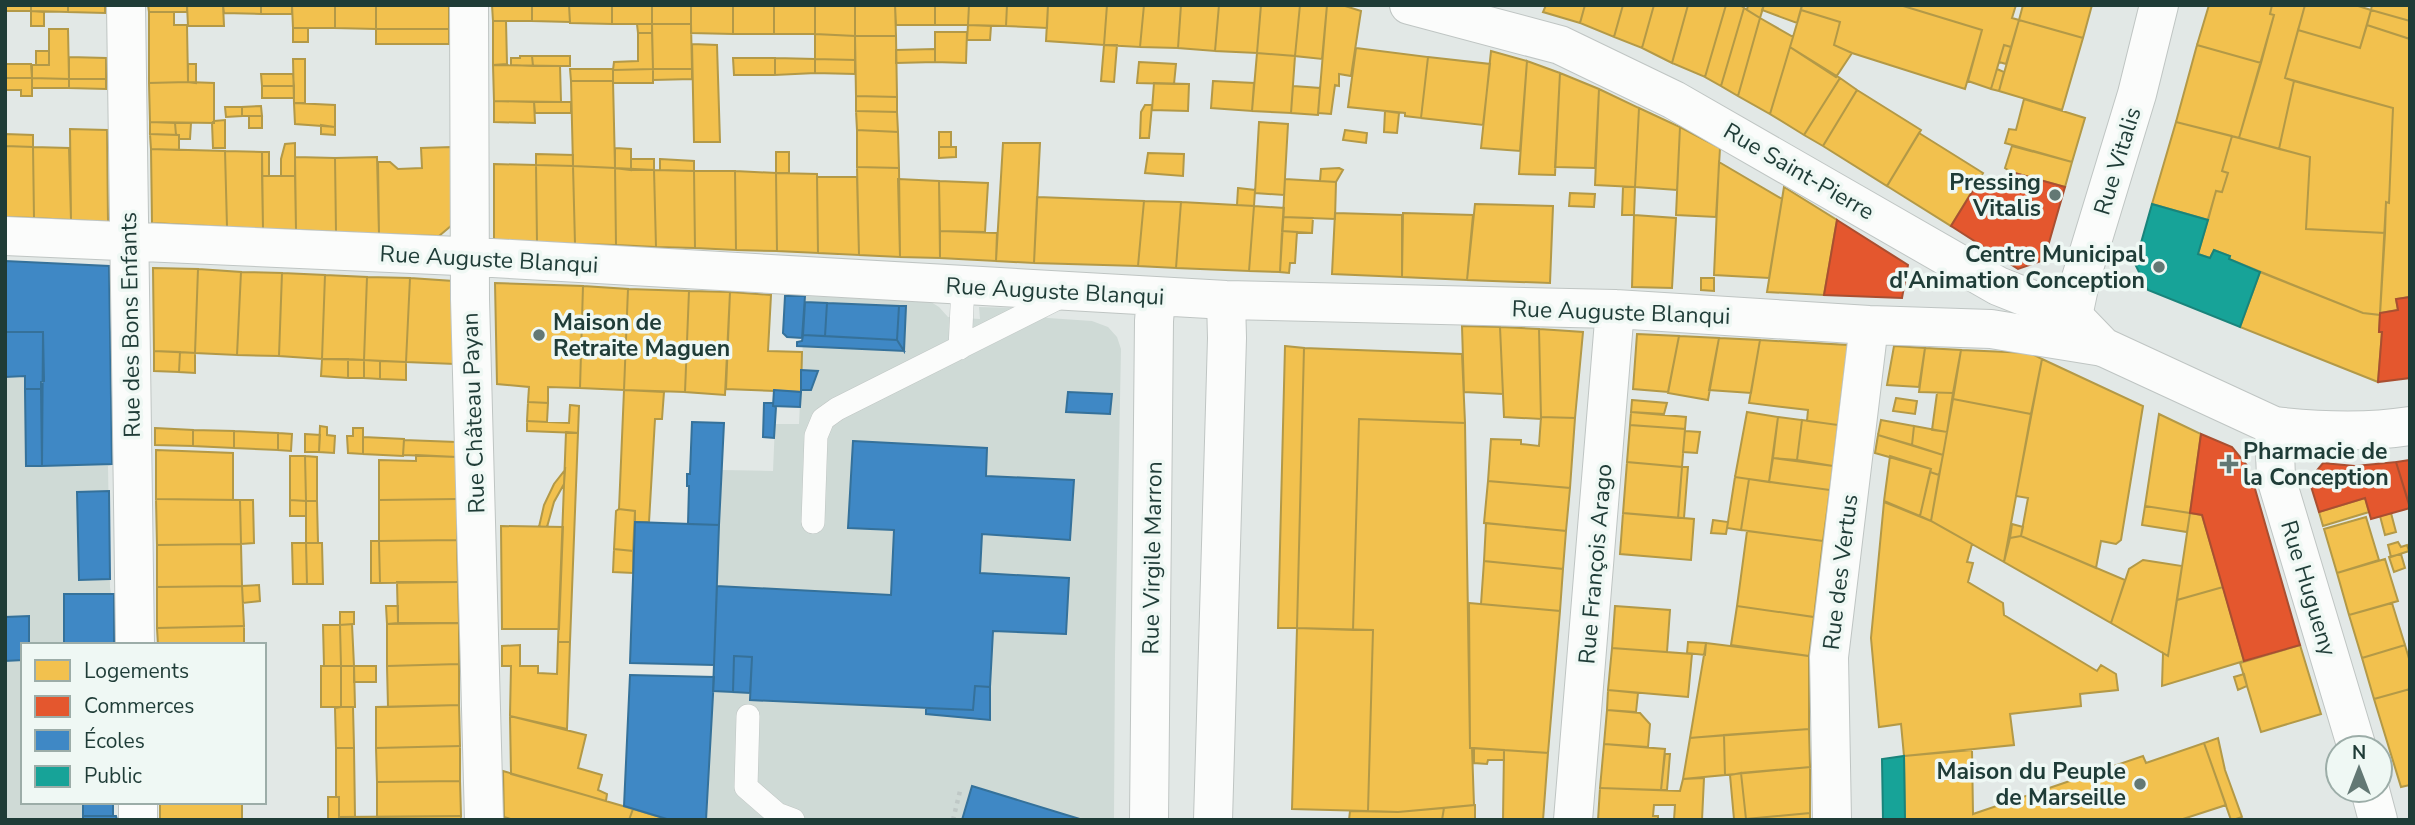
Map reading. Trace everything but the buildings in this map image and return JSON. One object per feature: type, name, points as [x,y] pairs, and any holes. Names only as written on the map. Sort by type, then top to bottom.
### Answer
[{"type":"street","name":"Rue des Bons Enfants","points":[[126,5],[135,643]]},
{"type":"street","name":"Rue Château Payan","points":[[469,5],[469,257],[484,820]]},
{"type":"street","name":"Rue Saint-Pierre","points":[[1409,5],[1560,45],[1674,100],[1998,286],[2073,316],[2103,347],[2274,426],[2382,430],[2410,426]]},
{"type":"street","name":"Rue Vitalis","points":[[2073,316],[2081,278],[2137,94],[2159,5]]},
{"type":"street","name":"Rue Auguste Blanqui","points":[[5,236],[469,257],[1156,297],[1615,309],[1868,325],[1991,329],[2103,347]]},
{"type":"street","name":"Rue Virgile Marron","points":[[1149,820],[1156,297]]},
{"type":"street","points":[[1213,820],[1226,300]]},
{"type":"street","name":"Rue François Arago","points":[[1573,820],[1615,309]]},
{"type":"street","name":"Rue des Vertus","points":[[1832,820],[1829,657],[1868,325]]},
{"type":"street","name":"Rue Hugueny","points":[[2274,426],[2277,478],[2353,734]]},
{"type":"street","points":[[2401,820],[2410,817]]},
{"type":"lane","points":[[960,348],[963,286]]},
{"type":"lane","points":[[813,523],[816,436],[823,419],[837,409],[1071,292]]},
{"type":"lane","points":[[748,716],[746,787],[777,814],[793,820]]},
{"type":"path","points":[[953,820],[961,787]]},
{"type":"shaded area","points":[[5,261],[109,266],[112,465],[108,466],[110,587],[111,594],[114,594],[114,643],[21,643],[21,804],[113,804],[113,816],[116,816],[116,820],[5,820]]},
{"type":"shaded area","points":[[805,296],[931,302],[948,317],[980,319],[979,307],[1018,308],[1048,318],[1092,321],[1108,327],[1117,337],[1121,349],[1114,820],[706,820],[722,470],[773,471],[775,424],[799,424]]},
{"type":"place","name":"Pressing Vitalis","points":[[2055,195]]},
{"type":"place","name":"Centre Municipal d'Animation Conception","points":[[2159,267]]},
{"type":"place","name":"Maison de Retraite Maguen","points":[[539,335]]},
{"type":"place","name":"Pharmacie de la Conception","points":[[2229,464]]},
{"type":"place","name":"Maison du Peuple de Marseille","points":[[2140,784]]}]
